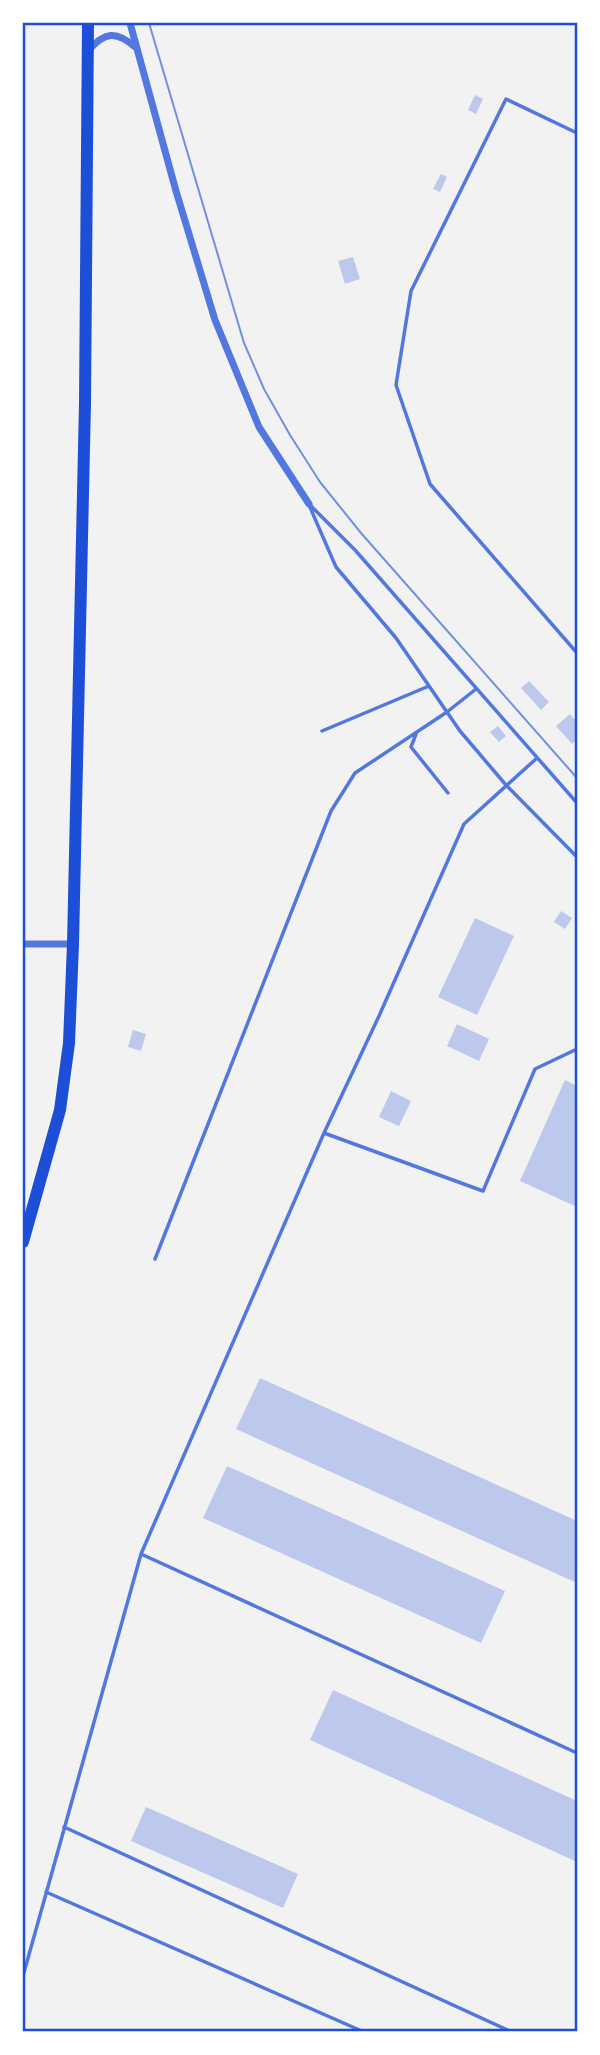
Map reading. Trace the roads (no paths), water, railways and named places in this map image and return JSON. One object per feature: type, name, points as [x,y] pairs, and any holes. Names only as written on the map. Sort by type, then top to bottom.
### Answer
[{"type":"main road","points":[[23,1242],[60,1110],[69,1043],[85,403],[88,23]]},
{"type":"street","points":[[130,23],[215,320],[260,427],[309,504]]},
{"type":"street","points":[[87,52],[98,39],[112,34],[125,38],[136,48]]},
{"type":"street","points":[[23,944],[73,944]]},
{"type":"lane","points":[[577,133],[506,99],[411,290],[396,385],[430,484],[577,653]]},
{"type":"lane","points":[[309,504],[336,567],[396,638],[460,731],[506,785],[577,857]]},
{"type":"lane","points":[[309,504],[355,550],[577,803]]},
{"type":"lane","points":[[322,731],[429,686]]},
{"type":"lane","points":[[155,1259],[331,811],[355,773],[447,712],[476,689]]},
{"type":"lane","points":[[417,732],[411,747],[448,793]]},
{"type":"lane","points":[[23,1976],[141,1554],[324,1133],[464,824],[537,758]]},
{"type":"lane","points":[[324,1133],[483,1191],[535,1069],[577,1049]]},
{"type":"lane","points":[[141,1554],[577,1753]]},
{"type":"lane","points":[[64,1827],[512,2032]]},
{"type":"lane","points":[[46,1892],[363,2032]]},
{"type":"tram line","points":[[149,23],[244,343],[264,389],[290,435],[320,482],[361,533],[577,778]]}]
